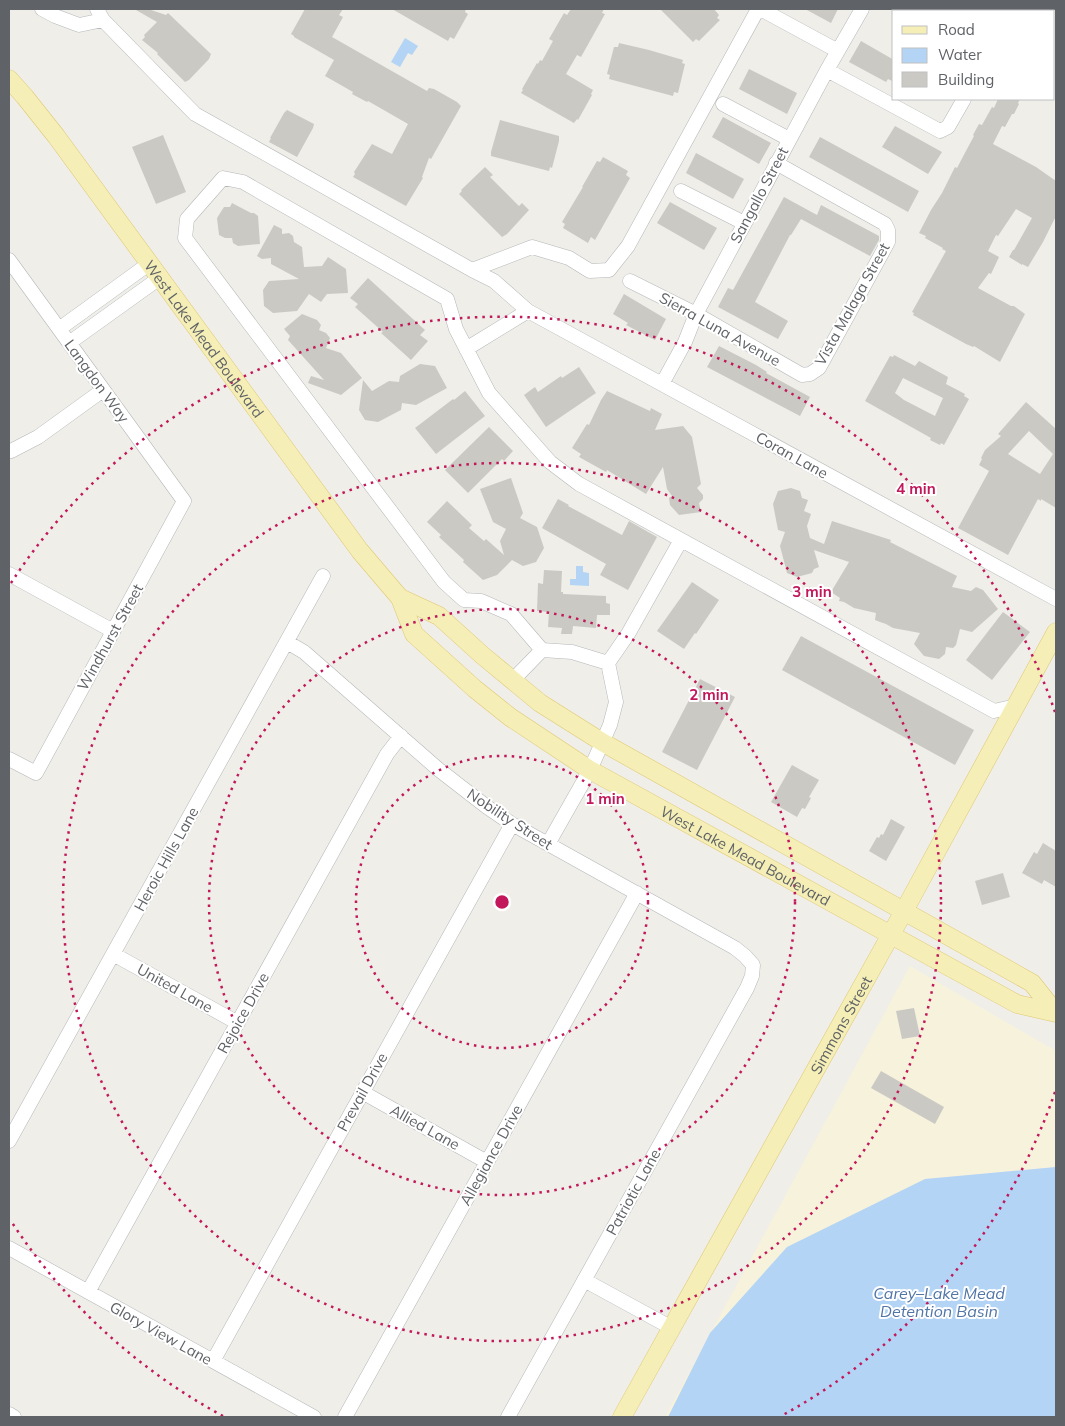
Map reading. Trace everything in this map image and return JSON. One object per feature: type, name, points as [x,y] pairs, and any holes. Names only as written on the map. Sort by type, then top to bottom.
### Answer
[{"type":"main road","name":"West Lake Mead Boulevard","points":[[9,79],[56,136],[150,262],[334,518],[400,598],[414,634],[474,689],[510,717],[590,770],[1017,1004],[1056,1013]]},
{"type":"main road","name":"West Lake Mead Boulevard","points":[[400,598],[439,616],[512,681],[540,703],[602,742],[1032,983],[1056,1013]]},
{"type":"main road","name":"Simmons Street","points":[[622,1417],[904,911],[1056,632]]},
{"type":"main road","points":[[694,827],[707,801]]},
{"type":"street","points":[[42,9],[79,25],[100,14]]},
{"type":"street","name":"Sangallo Street","points":[[662,384],[685,342],[696,314],[776,163],[862,9]]},
{"type":"street","points":[[472,270],[532,247],[569,258],[590,271],[609,270],[628,246],[762,10],[838,51]]},
{"type":"street","name":"Coran Lane","points":[[100,14],[195,114],[494,281],[528,311],[1056,600]]},
{"type":"street","points":[[827,70],[940,131],[948,127],[963,100]]},
{"type":"street","points":[[723,104],[789,140]]},
{"type":"street","name":"Vista Malaga Street","points":[[776,163],[885,224],[888,230],[888,242],[884,250],[819,368],[810,374]]},
{"type":"street","points":[[608,663],[572,652],[542,650],[510,614],[481,601],[464,600],[444,582],[185,238],[186,219],[223,178],[243,182],[447,299],[456,329],[489,393],[550,462],[579,484],[994,711],[1016,706]]},
{"type":"street","points":[[681,191],[744,223]]},
{"type":"street","name":"Langdon Way","points":[[9,260],[184,501]]},
{"type":"street","points":[[59,329],[150,262]]},
{"type":"street","points":[[69,343],[161,277]]},
{"type":"street","name":"Sierra Luna Avenue","points":[[630,280],[696,314],[802,375],[810,374]]},
{"type":"street","points":[[466,349],[528,311]]},
{"type":"street","points":[[12,451],[38,437],[103,390]]},
{"type":"street","name":"Windhurst Street","points":[[9,758],[36,773],[184,501]]},
{"type":"street","points":[[548,844],[590,770],[610,726],[616,702],[608,663],[628,634],[681,540]]},
{"type":"street","points":[[9,574],[113,631]]},
{"type":"street","name":"Heroic Hills Lane","points":[[9,1141],[323,576]]},
{"type":"street","name":"Nobility Street","points":[[287,642],[304,652],[462,789],[512,824],[735,948],[753,965]]},
{"type":"street","points":[[512,681],[542,650]]},
{"type":"street","name":"Rejoice Drive","points":[[88,1292],[387,754],[401,736]]},
{"type":"street","name":"Prevail Drive","points":[[213,1361],[512,824]]},
{"type":"street","name":"Allegiance Drive","points":[[345,1417],[637,893]]},
{"type":"street","name":"United Lane","points":[[113,954],[238,1023]]},
{"type":"street","name":"Patriotic Lane","points":[[508,1417],[747,988],[752,976],[753,965]]},
{"type":"street","name":"Allied Lane","points":[[362,1092],[487,1162]]},
{"type":"street","name":"Glory View Lane","points":[[9,1248],[314,1417]]},
{"type":"street","points":[[584,1280],[672,1328]]},
{"type":"street","points":[[9,1414],[14,1417]]},
{"type":"sand","points":[[910,966],[1056,1051],[1056,1167],[925,1179],[711,1332]]},
{"type":"sand","points":[[703,1348],[668,1417],[665,1417]]},
{"type":"water","points":[[405,38],[418,46],[412,55],[408,53],[400,67],[391,62]]},
{"type":"water","points":[[576,566],[583,566],[583,572],[589,573],[589,586],[570,585],[570,579],[576,579]]},
{"type":"water","name":"Carey–Lake Mead Detention Basin","points":[[1056,1167],[1056,1417],[668,1417],[710,1333],[787,1247],[925,1179]]},
{"type":"building","points":[[136,9],[148,9],[166,15],[168,13],[211,54],[209,59],[189,80],[185,82],[158,53],[142,40],[145,37],[144,35],[157,22]]},
{"type":"building","points":[[305,9],[343,9],[339,15],[343,17],[332,37],[427,91],[429,88],[434,89],[461,106],[431,159],[429,158],[423,178],[406,206],[353,177],[354,172],[372,144],[392,154],[408,124],[352,94],[353,92],[325,76],[334,60],[291,34]]},
{"type":"building","points":[[392,9],[466,9],[465,12],[468,14],[454,39],[450,37],[448,41]]},
{"type":"building","points":[[571,9],[604,9],[602,13],[605,14],[581,57],[577,55],[566,74],[593,90],[578,120],[574,123],[521,93],[537,63],[540,60],[542,61],[553,41],[549,39],[564,13],[567,15]]},
{"type":"building","points":[[660,9],[714,9],[719,15],[717,18],[720,20],[699,41],[696,39],[693,42]]},
{"type":"building","points":[[805,9],[838,9],[831,23]]},
{"type":"building","points":[[861,41],[892,59],[892,81],[888,79],[886,82],[849,62]]},
{"type":"building","points":[[619,43],[683,60],[682,63],[685,64],[678,93],[674,92],[673,96],[609,79],[610,75],[607,74],[614,47],[618,47]]},
{"type":"building","points":[[749,69],[797,93],[787,114],[739,89]]},
{"type":"building","points":[[998,100],[1020,100],[1014,114],[1012,114],[1005,127],[1002,126],[993,144],[1036,167],[1056,181],[1056,216],[1028,267],[1009,257],[1032,218],[1016,209],[998,236],[996,235],[988,251],[999,257],[991,274],[989,273],[978,288],[1014,306],[1025,314],[1000,362],[974,346],[966,344],[913,315],[914,313],[912,312],[946,251],[919,233],[955,167],[957,168],[979,124],[982,125],[992,107],[994,108]]},
{"type":"building","points":[[287,110],[314,124],[297,157],[269,142]]},
{"type":"building","points":[[723,117],[771,143],[759,164],[712,137]]},
{"type":"building","points":[[500,120],[559,136],[552,168],[550,167],[549,171],[491,156]]},
{"type":"building","points":[[895,126],[942,152],[928,174],[882,147]]},
{"type":"building","points":[[163,135],[186,192],[156,204],[132,147]]},
{"type":"building","points":[[820,137],[919,191],[908,212],[809,157]]},
{"type":"building","points":[[696,153],[744,179],[733,199],[686,173]]},
{"type":"building","points":[[603,157],[628,171],[626,175],[630,178],[595,240],[591,237],[588,243],[563,228],[565,224],[562,222],[597,161],[600,162]]},
{"type":"building","points":[[485,167],[493,175],[490,177],[519,206],[522,203],[529,210],[502,237],[459,194]]},
{"type":"building","points":[[784,197],[817,215],[821,205],[879,236],[879,240],[870,256],[801,219],[790,235],[755,302],[788,321],[778,339],[718,307],[728,288],[733,290]]},
{"type":"building","points":[[670,202],[717,228],[704,250],[657,223]]},
{"type":"building","points":[[232,203],[258,216],[260,244],[238,246],[233,243],[232,238],[225,238],[219,235],[217,218],[224,207],[230,207]]},
{"type":"building","points":[[274,225],[282,229],[282,234],[289,233],[293,236],[294,242],[302,247],[304,267],[322,266],[328,257],[346,269],[348,293],[327,294],[321,302],[309,294],[297,311],[273,313],[264,306],[263,290],[269,281],[299,279],[271,264],[271,258],[262,259],[257,256]]},
{"type":"building","points":[[368,278],[425,330],[420,335],[428,341],[411,360],[355,307],[358,304],[350,298]]},
{"type":"building","points":[[624,294],[666,319],[655,340],[626,325],[628,323],[613,314]]},
{"type":"building","points":[[302,314],[317,320],[321,325],[319,330],[326,333],[330,338],[326,348],[341,353],[362,378],[341,395],[308,383],[311,376],[324,380],[288,340],[290,336],[284,329]]},
{"type":"building","points":[[719,346],[756,365],[766,373],[810,397],[800,416],[707,367]]},
{"type":"building","points":[[894,355],[915,366],[919,361],[948,377],[946,384],[965,394],[964,396],[969,399],[944,445],[930,440],[931,438],[865,401],[890,356],[893,357]],"holes":[[[903,378],[943,398],[935,416],[904,400],[895,393]]]},
{"type":"building","points":[[420,364],[435,366],[447,388],[416,405],[402,403],[401,410],[378,422],[365,420],[359,410],[363,380],[372,391],[389,381],[399,382],[400,376]]},
{"type":"building","points":[[579,367],[596,393],[546,427],[524,395],[535,387],[538,392],[561,376],[562,378]]},
{"type":"building","points":[[465,391],[485,416],[436,454],[415,428]]},
{"type":"building","points":[[607,391],[650,411],[651,408],[662,414],[655,430],[683,426],[692,437],[701,484],[697,488],[703,495],[703,499],[699,503],[701,512],[679,515],[670,505],[669,498],[672,496],[667,489],[663,467],[646,494],[607,470],[606,472],[579,457],[581,454],[572,448],[587,424],[589,425]]},
{"type":"building","points":[[1026,402],[1056,429],[1056,508],[1038,499],[1008,555],[958,528],[989,471],[979,465],[981,458],[985,450],[1001,436],[998,434]],"holes":[[[1029,431],[1053,454],[1040,474],[1008,454]]]},
{"type":"building","points":[[489,427],[513,451],[504,461],[502,459],[468,493],[445,470]]},
{"type":"building","points":[[511,478],[523,513],[520,518],[537,527],[544,548],[536,562],[523,566],[512,560],[497,575],[483,580],[463,562],[464,560],[439,537],[441,535],[427,522],[447,501],[472,525],[469,528],[484,541],[486,539],[504,555],[500,541],[506,529],[493,522],[480,489]]},
{"type":"building","points":[[791,488],[800,491],[802,498],[808,500],[804,511],[811,514],[807,526],[810,538],[824,544],[832,521],[891,540],[890,542],[957,576],[952,587],[971,591],[976,587],[983,590],[998,609],[972,632],[960,629],[956,645],[953,648],[946,647],[945,654],[939,659],[924,656],[914,644],[920,633],[893,628],[875,620],[876,613],[854,608],[839,601],[840,598],[831,592],[849,562],[814,550],[819,567],[814,569],[812,573],[797,577],[787,573],[780,546],[785,532],[778,530],[773,504],[778,491]]},
{"type":"building","points":[[558,499],[622,535],[629,521],[657,537],[628,590],[600,575],[606,564],[542,528]]},
{"type":"building","points":[[544,570],[562,571],[561,592],[563,594],[606,596],[606,603],[610,604],[610,615],[597,615],[596,628],[573,626],[572,634],[561,634],[562,628],[548,627],[549,612],[537,611],[538,583],[543,584]]},
{"type":"building","points":[[692,582],[719,600],[684,649],[657,631]]},
{"type":"building","points":[[1003,612],[1030,632],[992,680],[966,660]]},
{"type":"building","points":[[801,636],[974,730],[955,765],[782,670]]},
{"type":"building","points":[[700,679],[735,697],[697,770],[662,752]]},
{"type":"building","points":[[792,765],[819,780],[809,797],[811,798],[805,809],[802,808],[797,817],[771,802]]},
{"type":"building","points":[[891,819],[905,827],[886,861],[869,851],[877,837],[879,838],[881,834],[883,835]]},
{"type":"building","points":[[1043,843],[1056,851],[1056,887],[1044,880],[1042,884],[1022,873],[1034,852],[1037,854]]},
{"type":"building","points":[[1003,873],[1010,897],[982,905],[975,881]]},
{"type":"building","points":[[914,1008],[920,1036],[902,1039],[896,1011]]},
{"type":"building","points":[[881,1071],[944,1107],[935,1124],[871,1088]]}]
